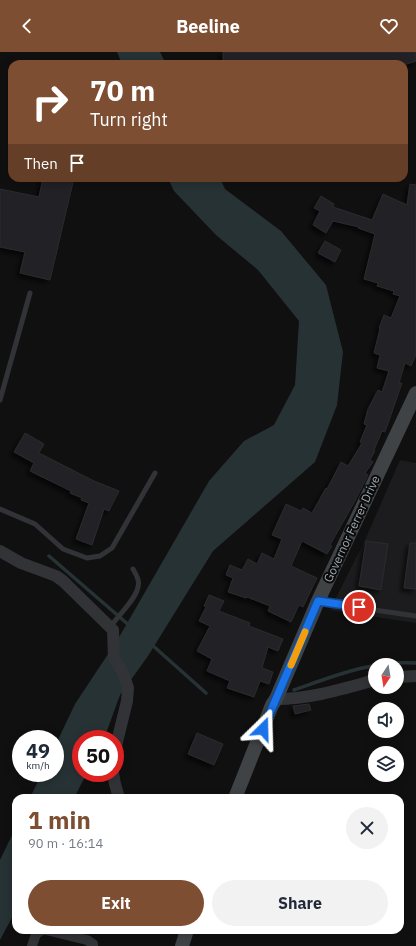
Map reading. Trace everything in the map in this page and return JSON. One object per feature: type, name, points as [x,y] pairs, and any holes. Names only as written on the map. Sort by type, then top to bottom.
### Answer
[{"type":"main road","name":"Governor Ferrer Drive","points":[[237,794],[272,705],[276,699],[318,601],[416,393]]},
{"type":"main road","points":[[182,946],[186,934]]},
{"type":"street","points":[[0,551],[21,563],[56,576],[111,626],[113,630],[115,660],[123,673],[128,688],[127,701],[120,730]]},
{"type":"street","points":[[404,677],[416,676]]},
{"type":"street","points":[[276,699],[313,696],[368,682]]},
{"type":"street","points":[[115,782],[118,794]]},
{"type":"street","points":[[32,946],[36,934]]},
{"type":"street","points":[[62,934],[87,940],[93,944],[93,946]]},
{"type":"lane","points":[[0,400],[30,293]]},
{"type":"lane","points":[[0,509],[35,524],[63,549],[87,558],[100,556],[112,548],[155,473]]},
{"type":"lane","points":[[111,626],[134,597],[138,588],[138,578],[133,569]]},
{"type":"lane","points":[[318,601],[416,616]]},
{"type":"shaded area","points":[[117,52],[160,52],[164,60],[120,60]]},
{"type":"shaded area","points":[[170,182],[222,182],[225,189],[281,231],[326,285],[343,352],[337,405],[315,462],[213,551],[148,656],[120,695],[107,730],[72,730],[72,782],[82,782],[76,794],[32,794],[38,782],[64,782],[64,730],[63,730],[75,704],[118,639],[209,481],[244,441],[274,425],[295,385],[299,321],[258,270],[216,235],[174,191]]},
{"type":"shaded area","points":[[400,460],[416,463],[416,623],[330,610],[366,538]]},
{"type":"shaded area","points":[[12,835],[12,918],[0,940],[0,860]]},
{"type":"building","points":[[223,52],[416,52],[416,61],[408,64],[408,60],[223,60]]},
{"type":"building","points":[[42,182],[73,182],[50,280],[20,273],[25,252],[0,247],[0,189],[39,197]]},
{"type":"building","points":[[410,184],[416,185],[416,355],[411,366],[405,363],[399,383],[402,383],[385,432],[382,431],[370,460],[373,462],[365,473],[368,475],[330,545],[332,546],[327,554],[302,541],[291,566],[317,578],[303,607],[299,605],[291,622],[268,611],[270,606],[247,597],[246,598],[228,592],[233,578],[226,575],[230,565],[242,570],[248,559],[257,564],[262,553],[274,559],[282,539],[272,535],[286,504],[301,511],[303,508],[312,513],[341,462],[348,466],[362,443],[360,442],[367,425],[364,424],[368,409],[378,390],[382,392],[389,371],[377,368],[380,355],[374,353],[379,328],[384,315],[391,318],[400,296],[393,294],[394,291],[377,286],[378,283],[364,279],[375,234],[358,228],[359,227],[333,221],[326,233],[313,225],[320,211],[314,208],[321,196],[334,204],[333,207],[372,220],[383,194],[407,205]]},
{"type":"building","points":[[325,241],[341,250],[335,262],[318,253]]},
{"type":"building","points":[[25,433],[44,444],[39,453],[94,481],[119,491],[109,511],[104,509],[92,545],[76,539],[89,503],[70,493],[71,491],[30,471],[34,463],[14,452]]},
{"type":"building","points":[[366,541],[388,544],[381,590],[359,586]]},
{"type":"building","points":[[410,543],[416,543],[416,589],[404,588]]},
{"type":"building","points":[[209,595],[224,601],[219,611],[250,623],[249,626],[283,639],[278,651],[268,647],[262,668],[273,672],[269,684],[260,681],[254,697],[227,688],[230,681],[207,671],[212,659],[197,651],[210,626],[199,621],[206,607],[204,606]]},
{"type":"building","points":[[309,704],[311,710],[295,714],[293,706]]},
{"type":"building","points":[[197,733],[223,744],[214,765],[188,754]]},
{"type":"waterway","points":[[49,556],[130,626]]},
{"type":"waterway","points":[[151,644],[206,693]]},
{"type":"waterway","points":[[294,690],[354,670],[384,664],[416,663]]},
{"type":"slow traffic","points":[[291,665],[305,632]]},
{"type":"route","points":[[263,729],[272,705],[276,699],[318,601],[359,607]]}]
